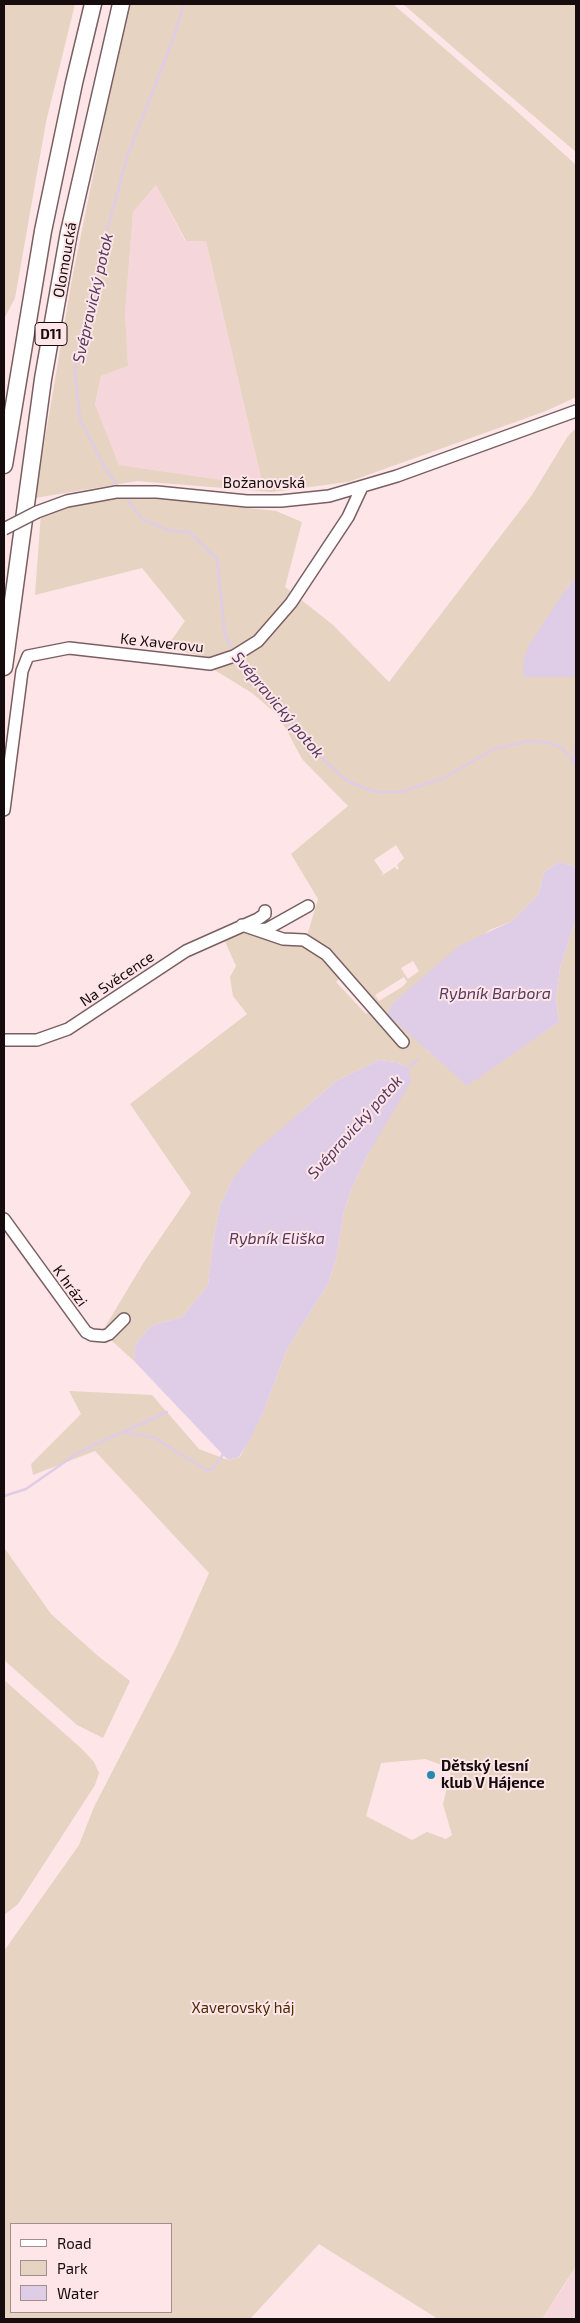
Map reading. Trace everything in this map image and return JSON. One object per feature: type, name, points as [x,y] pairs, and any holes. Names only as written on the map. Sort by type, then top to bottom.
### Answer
[{"type":"highway","name":"Olomoucká","points":[[4,465],[43,231],[74,83],[93,4]]},
{"type":"highway","name":"Olomoucká","points":[[4,667],[43,380],[66,252],[120,4]]},
{"type":"street","name":"Božanovská","points":[[4,529],[37,512],[67,501],[121,492],[281,501],[329,496],[397,476],[576,411]]},
{"type":"street","name":"Ke Xaverovu","points":[[4,810],[22,671],[28,656],[69,648],[210,664],[237,655],[258,641],[291,604],[348,517],[362,487]]},
{"type":"street","points":[[256,930],[267,929],[308,906]]},
{"type":"street","name":"Na Svěcence","points":[[4,1040],[37,1040],[68,1029],[186,951],[263,917],[265,911]]},
{"type":"street","points":[[242,925],[283,939],[304,940],[326,954],[403,1042]]},
{"type":"street","name":"K hrázi","points":[[4,1219],[86,1332],[92,1335],[105,1336],[124,1319]]},
{"type":"shaded area","points":[[156,185],[185,241],[206,241],[263,486],[119,465],[95,406],[101,376],[128,366],[125,313],[133,212]]},
{"type":"shaded area","points":[[576,2266],[576,2319],[542,2319],[564,2286]]},
{"type":"green space","points":[[4,4],[75,4],[46,122],[15,298],[4,319]]},
{"type":"green space","points":[[130,4],[393,4],[576,165],[576,397],[546,411],[348,482],[272,492],[137,481],[35,498],[72,279],[119,48]],"holes":[[[156,185],[186,241],[206,241],[263,486],[119,465],[95,405],[101,376],[128,366],[125,313],[133,212]]]},
{"type":"green space","points":[[403,4],[576,4],[576,152],[462,55]]},
{"type":"green space","name":"Xaverovský háj","points":[[576,428],[576,577],[566,589],[523,677],[576,677],[576,867],[559,862],[544,872],[538,895],[512,921],[490,930],[394,1002],[427,1050],[467,1085],[559,1022],[556,999],[560,968],[576,919],[576,2266],[542,2319],[438,2319],[319,2244],[250,2319],[4,2319],[4,1951],[79,1845],[94,1807],[176,1648],[209,1573],[95,1451],[33,1475],[31,1464],[81,1414],[69,1391],[152,1395],[199,1449],[228,1460],[240,1457],[263,1413],[287,1349],[328,1284],[336,1259],[344,1212],[351,1190],[409,1068],[396,1062],[379,1060],[336,1081],[307,1106],[232,1180],[220,1206],[213,1242],[208,1285],[182,1317],[151,1326],[135,1345],[134,1361],[102,1332],[144,1262],[191,1193],[130,1104],[247,1014],[233,996],[230,977],[236,966],[223,937],[243,931],[304,946],[318,899],[291,854],[348,806],[302,759],[279,716],[252,693],[203,663],[202,656],[166,648],[185,621],[142,568],[35,595],[41,513],[99,499],[157,498],[276,511],[302,522],[285,587],[333,625],[389,682],[532,495],[568,436]],"holes":[[[396,845],[404,858],[397,865],[399,868],[397,870],[395,867],[381,876],[383,873],[374,860]],[[413,961],[419,971],[408,979],[401,968]],[[343,975],[373,1009],[366,1014],[336,982]],[[404,977],[407,982],[379,1001],[375,995]],[[425,1759],[448,1767],[451,1770],[443,1804],[452,1835],[446,1839],[427,1832],[412,1840],[366,1816],[381,1763]]]},
{"type":"green space","points":[[5,1549],[51,1614],[98,1656],[130,1681],[103,1738],[77,1725],[4,1660]]},
{"type":"green space","points":[[4,1680],[82,1749],[94,1762],[99,1773],[95,1785],[18,1904],[4,1915]]},
{"type":"water","points":[[576,577],[576,677],[523,677],[524,659],[529,645]]},
{"type":"water","name":"Rybník Barbora","points":[[559,862],[576,867],[576,919],[560,968],[556,999],[559,1022],[467,1086],[387,1014],[394,1002],[459,946],[512,921],[538,895],[544,872]]},
{"type":"water","name":"Rybník Eliška","points":[[379,1060],[396,1062],[409,1068],[411,1082],[368,1154],[351,1190],[344,1212],[336,1259],[328,1284],[287,1349],[263,1413],[249,1441],[239,1457],[228,1460],[134,1361],[135,1345],[151,1326],[182,1317],[208,1285],[213,1242],[220,1206],[232,1180],[253,1153],[336,1081]]},
{"type":"waterway","name":"Svépravický potok","points":[[119,488],[105,468],[80,419],[75,373],[81,335],[128,154],[174,37],[184,4]]},
{"type":"waterway","name":"Svépravický potok","points":[[125,496],[142,519],[170,531],[189,532],[217,559],[225,636],[235,653]]},
{"type":"waterway","name":"Svépravický potok","points":[[239,657],[326,762],[349,782],[376,792],[401,792],[444,778],[494,749],[528,741],[549,743],[562,748],[576,765]]},
{"type":"waterway","points":[[574,761],[576,745]]},
{"type":"waterway","name":"Svépravický potok","points":[[408,1068],[418,1059]]},
{"type":"waterway","name":"Svépravický potok","points":[[4,1496],[26,1489],[79,1452],[167,1412]]},
{"type":"waterway","points":[[125,1432],[155,1438],[206,1470],[213,1469],[224,1453]]},
{"type":"place","name":"Dětský lesní klub V Hájence","points":[[431,1775]]}]
